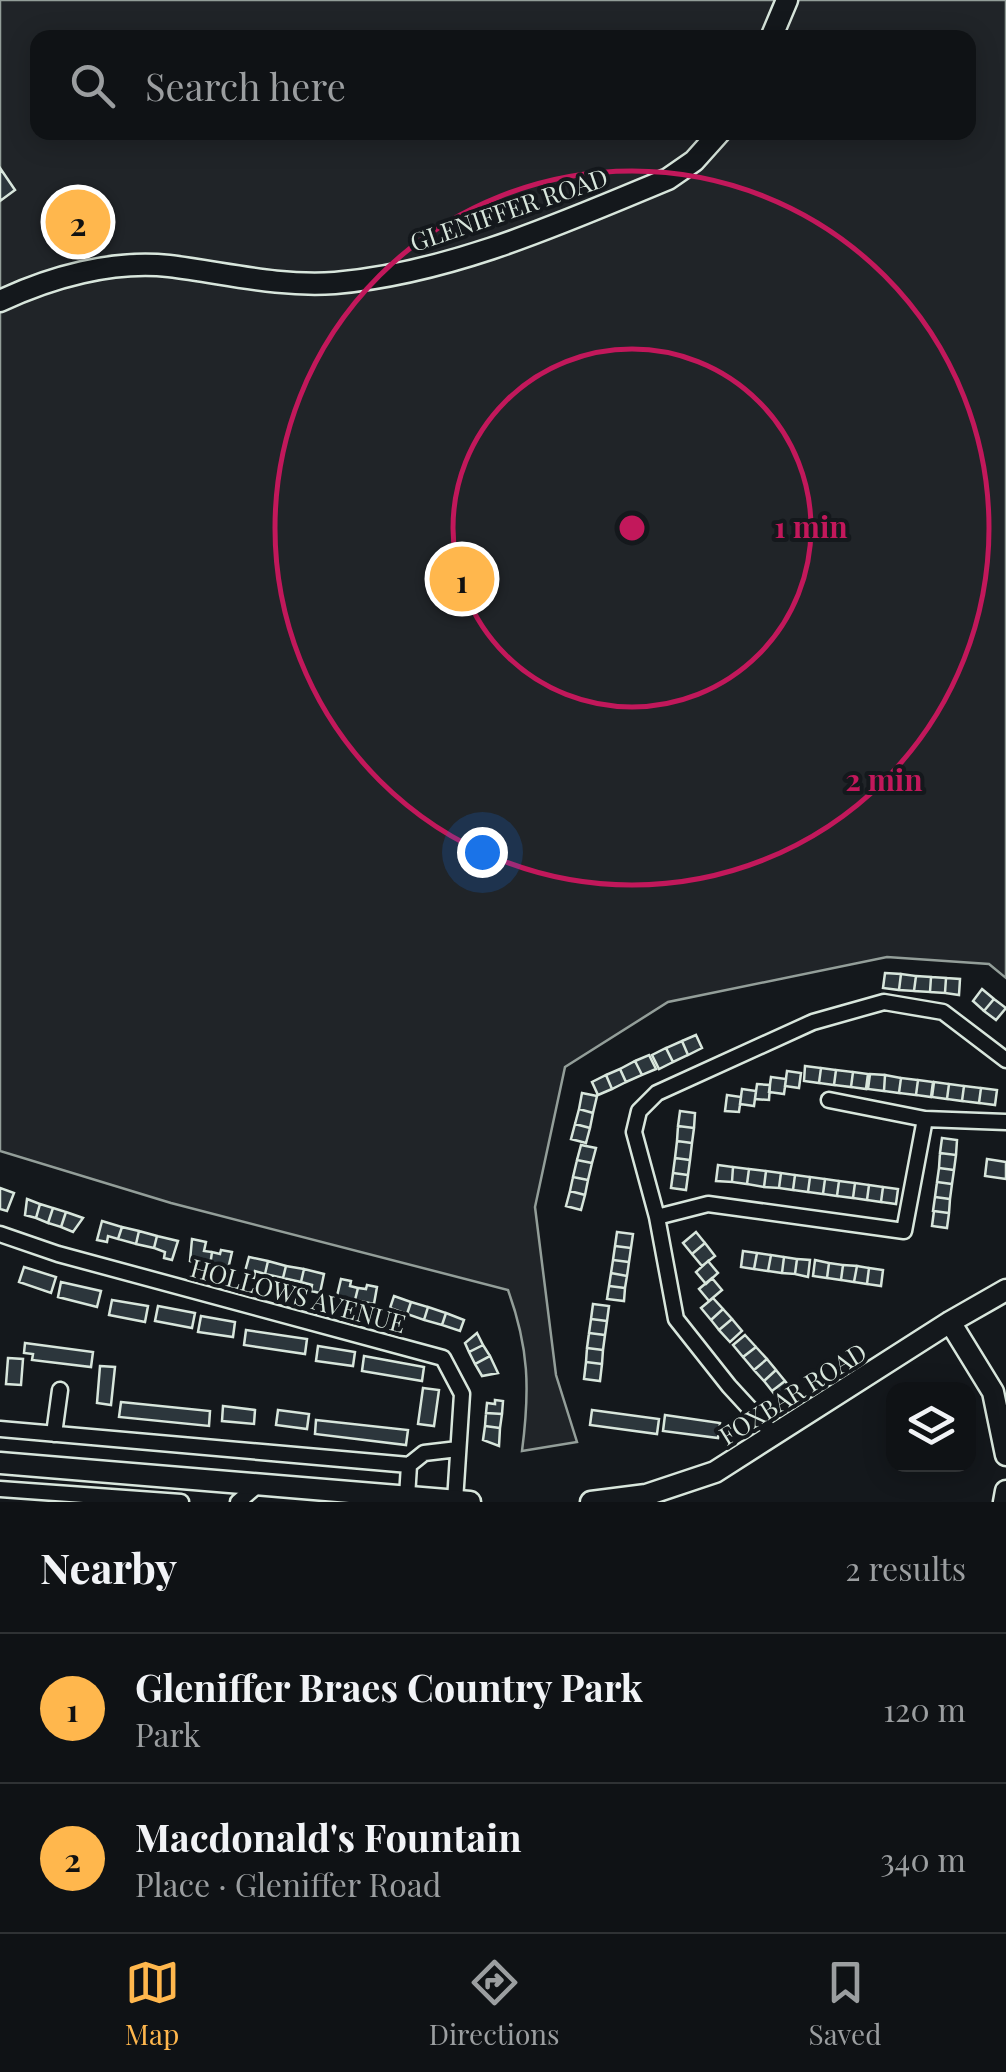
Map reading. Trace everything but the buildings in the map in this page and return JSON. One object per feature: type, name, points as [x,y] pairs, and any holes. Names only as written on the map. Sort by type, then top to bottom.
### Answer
[{"type":"street","points":[[773,30],[786,0]]},
{"type":"street","name":"GLENIFFER ROAD","points":[[0,301],[90,270],[129,266],[165,266],[301,285],[404,273],[462,258],[668,179],[694,161],[713,140]]},
{"type":"street","points":[[774,1436],[676,1319],[657,1217],[634,1132],[639,1111],[657,1093],[795,1030],[884,1002],[943,1012],[1006,1060]]},
{"type":"street","points":[[829,1100],[925,1119],[1006,1122]]},
{"type":"street","points":[[657,1217],[708,1204],[904,1231],[925,1119]]},
{"type":"street","name":"HOLLOWS AVENUE","points":[[0,1234],[58,1254],[443,1358],[462,1394],[454,1501]]},
{"type":"street","name":"FOXBAR ROAD","points":[[591,1502],[646,1495],[715,1472],[1006,1290]]},
{"type":"street","points":[[950,1322],[992,1392],[1006,1455]]},
{"type":"street","points":[[54,1434],[60,1390]]},
{"type":"street","points":[[0,1429],[409,1466]]},
{"type":"street","points":[[407,1497],[409,1466],[424,1452],[458,1449]]},
{"type":"street","points":[[0,1463],[470,1502]]},
{"type":"street","points":[[238,1502],[260,1484]]},
{"type":"street","points":[[0,1488],[181,1502]]},
{"type":"street","points":[[1004,1502],[1006,1490]]},
{"type":"shaded area","points":[[0,0],[1006,0],[1006,978],[989,964],[887,957],[668,1002],[565,1067],[535,1207],[556,1375],[577,1442],[522,1451],[526,1369],[508,1290],[171,1203],[0,1151]]},
{"type":"place","name":"Macdonald's Fountain","points":[[78,222]]},
{"type":"place","name":"Gleniffer Braes Country Park","points":[[462,579]]}]
